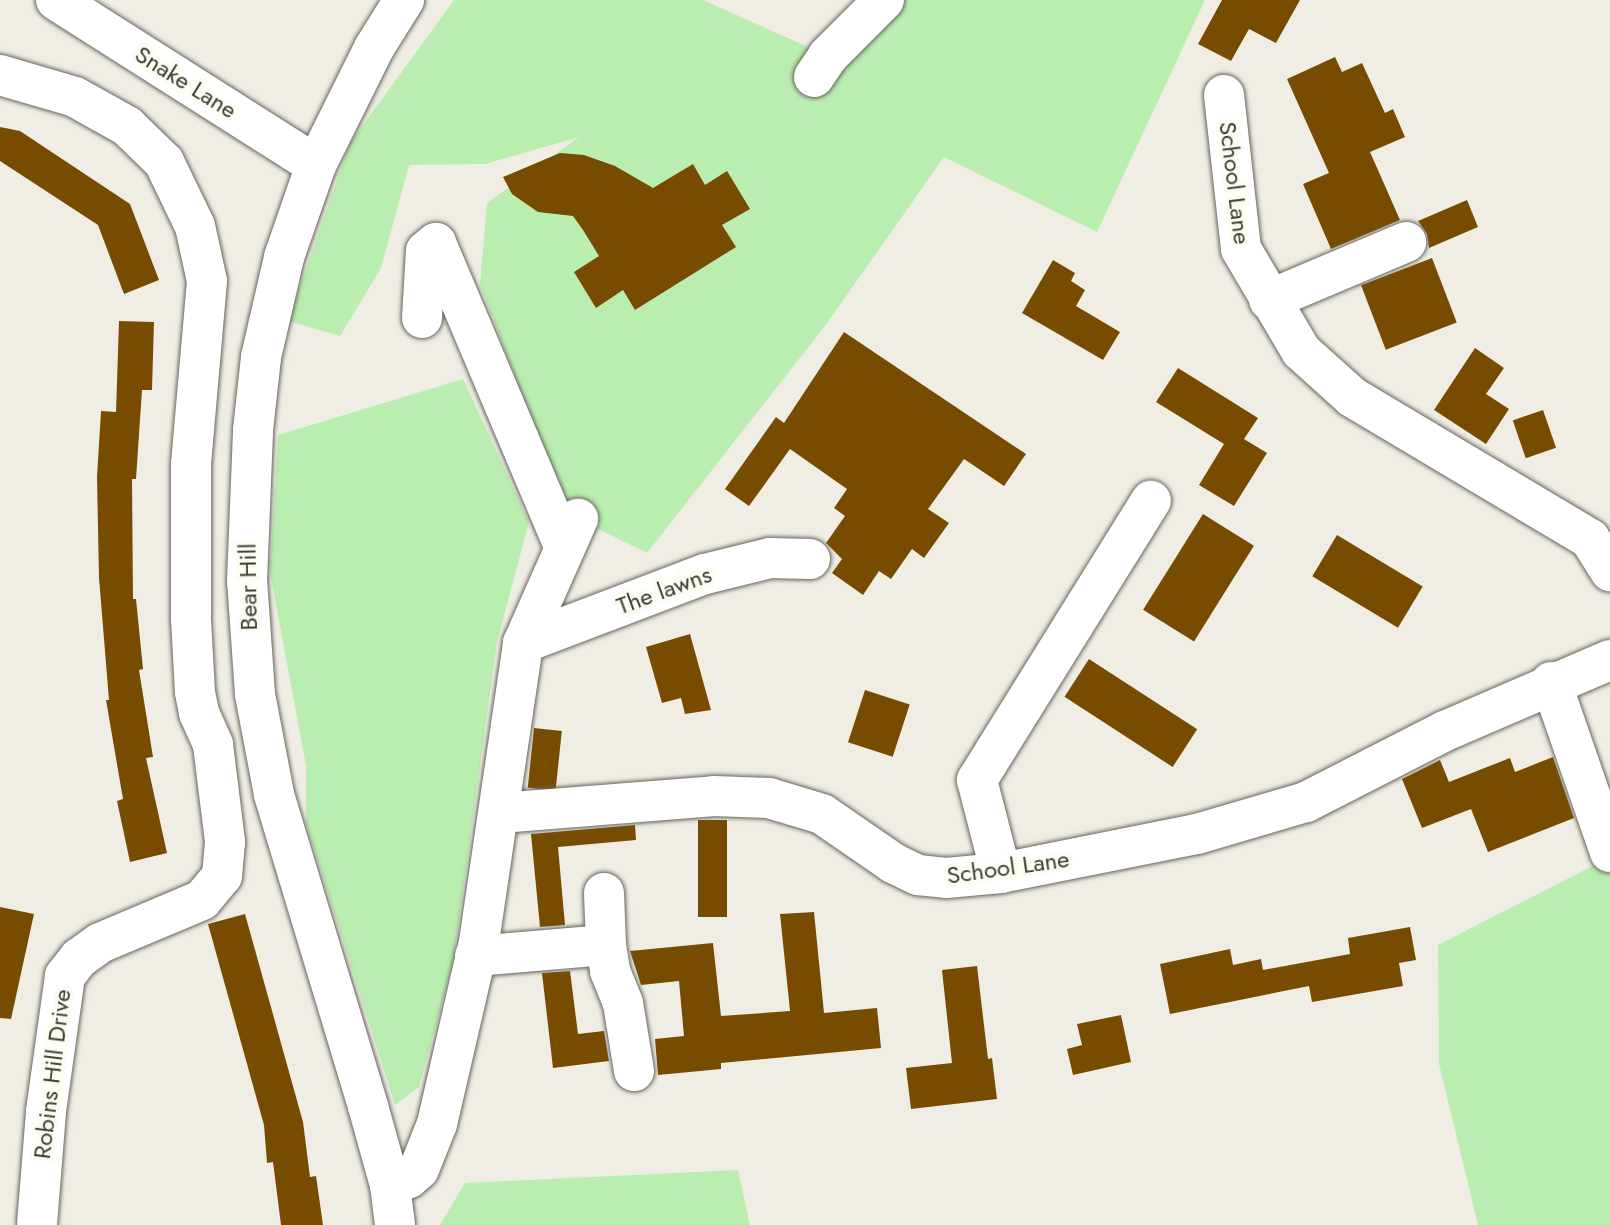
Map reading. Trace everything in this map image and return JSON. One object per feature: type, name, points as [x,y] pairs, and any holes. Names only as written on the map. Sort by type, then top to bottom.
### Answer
[{"type":"street","name":"Snake Lane","points":[[56,0],[316,165]]},
{"type":"street","name":"Bear Hill","points":[[395,1225],[390,1185],[296,877],[261,735],[250,646],[247,581],[253,430],[271,306],[316,165],[374,48],[404,0]]},
{"type":"street","points":[[814,77],[828,56],[884,0]]},
{"type":"street","points":[[0,75],[75,97],[127,126],[164,162],[195,226],[207,281],[191,465],[189,562],[195,692],[199,713],[213,745],[261,735]]},
{"type":"street","name":"School Lane","points":[[1224,95],[1241,249],[1301,351],[1352,397],[1590,539],[1610,571]]},
{"type":"street","points":[[1269,300],[1406,242]]},
{"type":"street","points":[[390,1185],[409,1178],[426,1158],[437,1124],[475,956],[500,813],[523,643],[571,533],[436,243],[426,251],[422,318]]},
{"type":"street","points":[[1001,873],[977,780],[1151,501]]},
{"type":"street","name":"The lawns","points":[[523,643],[705,574],[770,558],[810,559]]},
{"type":"street","name":"School Lane","points":[[500,813],[714,796],[769,798],[822,814],[893,863],[918,875],[946,878],[1001,873],[1197,834],[1306,802],[1336,790],[1432,736],[1551,682],[1610,660]]},
{"type":"street","points":[[1551,682],[1610,852]]},
{"type":"street","name":"Robins Hill Drive","points":[[37,1223],[46,1112],[65,976],[79,958],[100,943],[191,907],[214,889],[226,861],[213,745]]},
{"type":"street","points":[[604,893],[610,971],[623,1003],[634,1071]]},
{"type":"street","points":[[475,956],[606,945]]},
{"type":"green space","points":[[454,0],[703,0],[828,56],[898,0],[1205,0],[1097,232],[944,157],[825,326],[647,553],[578,519],[553,477],[480,284],[487,203],[579,137],[485,164],[409,165],[381,268],[340,336],[288,321],[350,143]]},
{"type":"green space","points":[[463,379],[529,522],[497,642],[453,962],[419,1087],[395,1105],[306,823],[306,766],[270,572],[278,435]]},
{"type":"green space","points":[[1610,857],[1610,1225],[1478,1225],[1439,1064],[1438,945]]},
{"type":"green space","points":[[738,1170],[750,1225],[440,1225],[465,1183]]},
{"type":"building","points":[[1222,0],[1300,0],[1276,43],[1249,29],[1231,61],[1198,44]]},
{"type":"building","points":[[1335,57],[1342,72],[1362,63],[1385,113],[1393,109],[1405,137],[1370,152],[1400,220],[1331,249],[1303,184],[1329,173],[1287,79]]},
{"type":"building","points":[[0,127],[20,131],[130,204],[159,280],[124,294],[98,225],[0,161]]},
{"type":"building","points":[[560,153],[584,155],[615,166],[653,188],[693,164],[705,185],[727,171],[750,209],[722,225],[736,247],[635,310],[623,290],[596,308],[574,272],[599,256],[583,230],[573,216],[538,212],[512,194],[503,177]]},
{"type":"building","points":[[1467,200],[1478,227],[1429,248],[1427,234],[1418,221]]},
{"type":"building","points":[[1432,258],[1457,322],[1386,350],[1361,285]]},
{"type":"building","points":[[1053,260],[1075,273],[1071,281],[1085,290],[1076,306],[1120,332],[1103,360],[1022,313]]},
{"type":"building","points":[[119,321],[154,322],[152,390],[142,390],[136,479],[132,479],[133,599],[136,599],[143,669],[139,670],[153,757],[146,758],[167,853],[130,862],[117,801],[123,799],[106,700],[109,700],[99,578],[97,477],[101,411],[116,412]]},
{"type":"building","points":[[844,332],[1026,454],[1004,486],[964,459],[928,509],[949,523],[924,558],[912,549],[891,579],[879,571],[863,595],[832,573],[842,559],[826,543],[845,516],[834,508],[847,489],[790,449],[749,506],[725,489],[776,417],[784,423]]},
{"type":"building","points":[[1475,348],[1504,368],[1486,394],[1509,409],[1486,444],[1434,410]]},
{"type":"building","points":[[1178,368],[1258,418],[1244,439],[1267,453],[1234,506],[1199,485],[1224,444],[1156,402]]},
{"type":"building","points":[[1543,410],[1556,448],[1526,458],[1513,420]]},
{"type":"building","points":[[1203,514],[1254,546],[1194,642],[1143,610]]},
{"type":"building","points":[[1337,535],[1423,587],[1398,628],[1312,576]]},
{"type":"building","points":[[690,634],[711,710],[685,714],[681,698],[662,703],[646,647]]},
{"type":"building","points":[[1089,659],[1197,729],[1173,767],[1064,697]]},
{"type":"building","points":[[865,690],[910,705],[893,757],[848,742]]},
{"type":"building","points":[[534,728],[562,731],[556,791],[528,788]]},
{"type":"building","points":[[1553,757],[1574,818],[1488,852],[1471,809],[1422,828],[1402,779],[1440,760],[1449,782],[1510,758],[1515,772]]},
{"type":"building","points":[[698,820],[727,820],[727,917],[698,917]]},
{"type":"building","points":[[635,825],[636,840],[558,847],[565,925],[540,927],[531,834]]},
{"type":"building","points":[[0,907],[34,914],[11,1019],[0,1018]]},
{"type":"building","points":[[814,912],[824,1013],[877,1008],[881,1048],[721,1063],[721,1069],[658,1075],[655,1039],[684,1036],[679,981],[641,985],[630,951],[713,943],[721,1016],[790,1011],[780,914]]},
{"type":"building","points":[[245,914],[303,1122],[310,1177],[316,1176],[323,1225],[281,1225],[273,1162],[267,1163],[264,1125],[208,924]]},
{"type":"building","points":[[1410,927],[1416,960],[1399,963],[1403,986],[1312,1002],[1309,986],[1170,1014],[1160,964],[1230,949],[1233,965],[1261,959],[1263,970],[1350,954],[1348,938]]},
{"type":"building","points":[[977,966],[988,1059],[992,1058],[997,1099],[911,1109],[906,1068],[952,1063],[942,970]]},
{"type":"building","points":[[570,971],[578,1034],[604,1031],[609,1061],[553,1068],[542,973]]},
{"type":"building","points":[[1121,1015],[1131,1062],[1073,1075],[1067,1049],[1082,1045],[1077,1024]]}]
